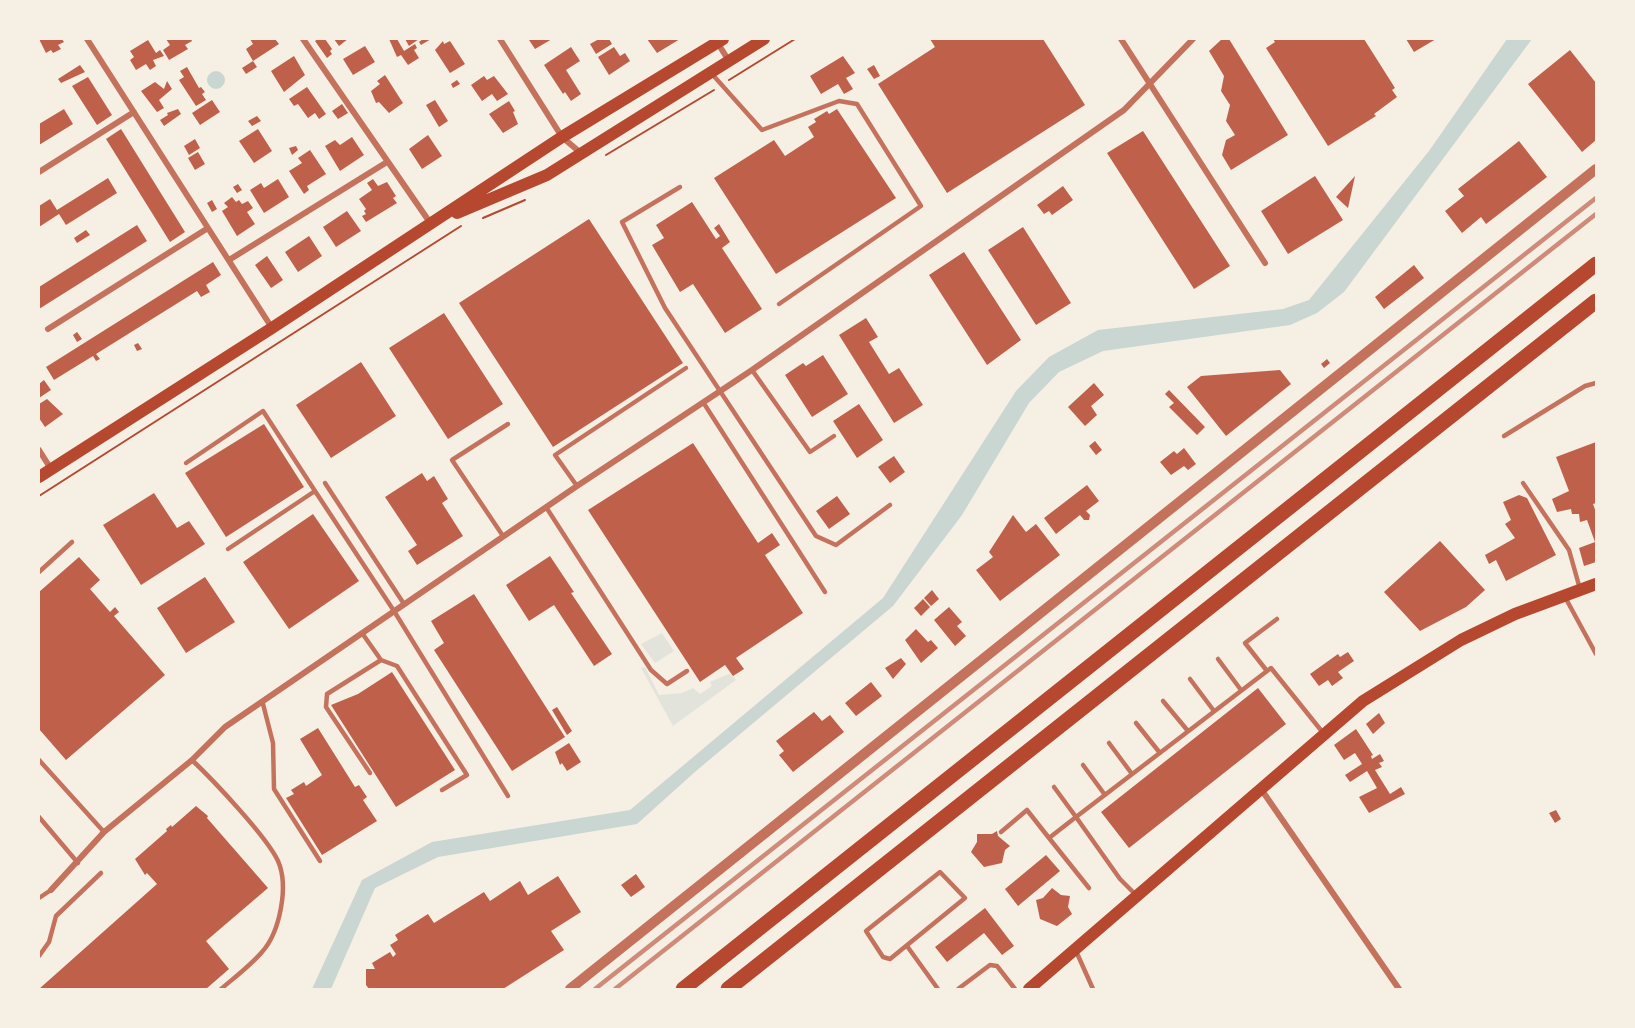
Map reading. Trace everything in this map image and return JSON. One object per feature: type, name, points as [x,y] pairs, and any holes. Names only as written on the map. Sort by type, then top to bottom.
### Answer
[{"type":"highway","points":[[683,989],[1596,264]]},
{"type":"highway","points":[[728,989],[1596,301]]},
{"type":"main road","points":[[431,224],[547,175],[583,155],[765,39]]},
{"type":"main road","points":[[39,477],[272,328],[562,137],[718,40]]},
{"type":"main road","points":[[1029,989],[1363,701],[1431,657],[1506,618],[1596,584]]},
{"type":"street","points":[[87,39],[272,328]]},
{"type":"street","points":[[303,39],[431,224]]},
{"type":"street","points":[[500,39],[562,137],[583,155]]},
{"type":"street","points":[[1121,39],[1265,263]]},
{"type":"street","points":[[51,890],[104,832],[192,760],[225,727],[263,704],[503,536],[752,370],[1124,110],[1193,39]]},
{"type":"street","points":[[718,40],[729,62]]},
{"type":"street","points":[[39,172],[134,112]]},
{"type":"street","points":[[229,260],[387,162]]},
{"type":"street","points":[[570,989],[1596,169]]},
{"type":"street","points":[[48,329],[208,228]]},
{"type":"street","points":[[39,450],[51,469]]},
{"type":"street","points":[[1261,788],[1399,989]]},
{"type":"lane","points":[[711,74],[762,130],[839,100],[857,104],[921,206],[779,304]]},
{"type":"lane","points":[[680,187],[622,222],[665,308],[816,536],[836,545],[890,505]]},
{"type":"lane","points":[[577,486],[555,455],[686,368]]},
{"type":"lane","points":[[752,370],[810,452],[834,436]]},
{"type":"lane","points":[[1504,436],[1585,386],[1596,383]]},
{"type":"lane","points":[[703,402],[825,592]]},
{"type":"lane","points":[[186,463],[263,411],[394,611],[508,796]]},
{"type":"lane","points":[[503,536],[452,460],[508,424]]},
{"type":"lane","points":[[325,483],[404,604]]},
{"type":"lane","points":[[1523,483],[1569,550],[1580,589]]},
{"type":"lane","points":[[228,549],[315,491]]},
{"type":"lane","points":[[546,507],[651,670],[667,684],[687,671]]},
{"type":"lane","points":[[39,572],[72,543]]},
{"type":"lane","points":[[1563,595],[1596,654]]},
{"type":"lane","points":[[1266,670],[1245,643],[1277,619]]},
{"type":"lane","points":[[362,633],[381,660],[397,666],[468,776],[442,790]]},
{"type":"lane","points":[[1218,659],[1241,690]]},
{"type":"lane","points":[[370,773],[326,707],[327,694],[381,660]]},
{"type":"lane","points":[[1049,838],[1271,668],[1324,734]]},
{"type":"lane","points":[[1190,679],[1214,711]]},
{"type":"lane","points":[[1163,701],[1188,731]]},
{"type":"lane","points":[[263,704],[273,743],[274,789],[320,861]]},
{"type":"lane","points":[[1136,723],[1160,753]]},
{"type":"lane","points":[[1109,743],[1132,774]]},
{"type":"lane","points":[[39,760],[104,832]]},
{"type":"lane","points":[[192,760],[265,842],[278,861],[283,881],[277,920],[264,951],[221,989]]},
{"type":"lane","points":[[1083,765],[1105,795]]},
{"type":"lane","points":[[1054,787],[1120,879],[1137,896]]},
{"type":"lane","points":[[1001,832],[1027,810],[1089,888]]},
{"type":"lane","points":[[39,817],[78,863]]},
{"type":"lane","points":[[940,872],[965,897],[907,946],[890,958],[883,957],[866,931],[940,872]]},
{"type":"lane","points":[[39,956],[49,942],[56,916],[101,873]]},
{"type":"lane","points":[[39,898],[51,890]]},
{"type":"lane","points":[[907,946],[938,989]]},
{"type":"lane","points":[[1075,948],[1093,989]]},
{"type":"lane","points":[[958,989],[990,965],[997,966],[1015,989]]},
{"type":"path","points":[[603,157],[795,39]]},
{"type":"path","points":[[482,218],[533,195]]},
{"type":"path","points":[[39,496],[461,226]]},
{"type":"shaded area","points":[[1507,39],[1532,39],[1344,292],[1317,313],[1290,325],[1103,351],[1059,372],[1029,403],[962,515],[893,606],[696,771],[637,824],[438,857],[375,888],[331,989],[312,989],[362,880],[432,842],[630,810],[883,598],[1016,391],[1049,357],[1098,330],[1283,309],[1309,300],[1429,151]]},
{"type":"shaded area","points":[[216,71],[222,74],[225,80],[222,86],[216,89],[210,86],[207,80],[210,74]]},
{"type":"shaded area","points":[[662,633],[674,651],[655,663],[641,644]]},
{"type":"shaded area","points":[[645,667],[659,695],[682,693],[693,688],[700,694],[712,686],[710,682],[731,673],[736,680],[673,726],[641,668]]},
{"type":"building","points":[[39,39],[62,39],[64,42],[58,45],[61,49],[53,53],[51,50],[46,53]]},
{"type":"building","points":[[166,39],[191,39],[192,41],[185,45],[188,49],[169,60],[163,50],[170,45]]},
{"type":"building","points":[[250,39],[275,39],[279,44],[253,61],[246,49],[253,44]]},
{"type":"building","points":[[325,39],[332,49],[330,51],[332,54],[327,58],[315,41]]},
{"type":"building","points":[[334,39],[348,39],[339,46]]},
{"type":"building","points":[[389,39],[397,39],[404,51],[415,44],[417,48],[414,50],[419,58],[408,65],[401,55],[397,57]]},
{"type":"building","points":[[405,39],[419,39],[409,46]]},
{"type":"building","points":[[423,39],[431,39],[421,45],[419,42]]},
{"type":"building","points":[[552,39],[535,49],[529,40]]},
{"type":"building","points":[[599,39],[609,39],[612,44],[596,54],[590,44]]},
{"type":"building","points":[[647,39],[680,39],[657,53]]},
{"type":"building","points":[[930,39],[1043,39],[1085,105],[947,193],[878,84],[935,47]]},
{"type":"building","points":[[1222,39],[1229,39],[1288,135],[1231,170],[1222,155],[1226,140],[1235,135],[1226,121],[1230,105],[1221,91],[1224,76],[1209,51]]},
{"type":"building","points":[[1273,39],[1364,39],[1395,88],[1392,90],[1397,97],[1374,114],[1376,116],[1328,146],[1266,48],[1275,42]]},
{"type":"building","points":[[1406,39],[1436,39],[1414,52]]},
{"type":"building","points":[[148,40],[156,53],[160,50],[164,56],[153,60],[156,66],[150,70],[146,64],[136,70],[130,60],[134,57],[130,51]]},
{"type":"building","points":[[443,41],[444,44],[450,41],[465,64],[450,73],[435,50]]},
{"type":"building","points":[[365,46],[375,62],[353,75],[343,59]]},
{"type":"building","points":[[571,47],[580,61],[566,70],[581,94],[571,101],[565,92],[563,94],[544,65]]},
{"type":"building","points":[[614,47],[620,56],[625,53],[630,61],[609,75],[598,57]]},
{"type":"building","points":[[1570,50],[1596,83],[1596,140],[1582,152],[1528,84]]},
{"type":"building","points":[[294,56],[305,75],[284,92],[271,71]]},
{"type":"building","points":[[843,56],[855,73],[846,78],[853,89],[844,94],[838,84],[821,94],[810,76]]},
{"type":"building","points":[[253,61],[257,67],[246,74],[242,68]]},
{"type":"building","points":[[80,65],[85,72],[61,83],[58,79]]},
{"type":"building","points":[[874,65],[880,76],[874,79],[867,69]]},
{"type":"building","points":[[187,67],[199,88],[201,87],[205,92],[202,94],[206,100],[196,106],[179,80],[184,77],[180,71]]},
{"type":"building","points":[[385,75],[403,103],[389,113],[379,102],[376,103],[371,91],[380,84],[377,81]]},
{"type":"building","points":[[484,76],[487,80],[494,76],[508,94],[497,101],[492,94],[482,101],[471,85]]},
{"type":"building","points":[[88,77],[112,115],[97,125],[72,86]]},
{"type":"building","points":[[457,80],[460,84],[453,88],[451,84]]},
{"type":"building","points":[[167,81],[172,89],[159,100],[164,108],[157,112],[141,91],[155,82],[164,89]]},
{"type":"building","points":[[307,87],[326,114],[319,119],[315,113],[308,118],[298,104],[294,106],[289,99]]},
{"type":"building","points":[[212,100],[220,112],[200,125],[192,113]]},
{"type":"building","points":[[435,100],[448,121],[439,127],[426,105]]},
{"type":"building","points":[[509,101],[515,111],[513,112],[518,124],[503,133],[489,114]]},
{"type":"building","points":[[342,104],[348,113],[338,119],[332,111]]},
{"type":"building","points":[[64,109],[73,124],[39,145],[39,124]]},
{"type":"building","points":[[178,109],[181,114],[164,126],[160,120],[168,115],[167,113]]},
{"type":"building","points":[[837,109],[896,198],[776,274],[714,178],[774,140],[785,156],[814,137],[808,127],[816,122],[814,119],[827,111],[829,114]]},
{"type":"building","points":[[257,116],[261,121],[252,126],[248,121]]},
{"type":"building","points":[[121,129],[185,232],[170,242],[106,139]]},
{"type":"building","points":[[258,129],[272,151],[254,163],[239,141]]},
{"type":"building","points":[[1143,131],[1230,266],[1194,289],[1107,153]]},
{"type":"building","points":[[428,135],[442,156],[422,169],[409,149]]},
{"type":"building","points":[[352,137],[364,155],[340,171],[325,146],[335,140],[340,145]]},
{"type":"building","points":[[195,139],[200,148],[189,155],[184,146]]},
{"type":"building","points":[[1519,141],[1547,177],[1486,224],[1481,217],[1462,233],[1445,211],[1464,196],[1458,189]]},
{"type":"building","points":[[296,146],[298,150],[292,155],[289,148]]},
{"type":"building","points":[[310,150],[326,174],[307,186],[309,190],[304,194],[289,171],[302,163],[298,158]]},
{"type":"building","points":[[198,152],[205,164],[195,170],[188,158]]},
{"type":"building","points":[[1315,176],[1343,220],[1288,254],[1261,211]]},
{"type":"building","points":[[1355,176],[1348,208],[1336,197]]},
{"type":"building","points":[[108,178],[117,193],[66,225],[59,214],[39,227],[39,206],[50,199],[57,210]]},
{"type":"building","points":[[278,179],[289,197],[264,213],[250,190],[261,183],[264,188]]},
{"type":"building","points":[[373,179],[378,186],[387,182],[396,196],[393,198],[397,203],[366,222],[362,216],[366,214],[364,211],[366,209],[359,199],[372,190],[367,183]]},
{"type":"building","points":[[238,184],[242,190],[237,193],[233,187]]},
{"type":"building","points":[[1063,186],[1073,200],[1052,215],[1049,211],[1044,214],[1037,205]]},
{"type":"building","points":[[232,197],[236,202],[239,200],[242,204],[248,201],[253,208],[247,212],[255,224],[237,236],[222,211],[228,207],[224,203]]},
{"type":"building","points":[[212,200],[217,209],[212,212],[207,203]]},
{"type":"building","points":[[692,202],[716,239],[720,236],[714,228],[719,224],[730,242],[722,248],[762,309],[725,333],[693,284],[680,292],[652,245],[664,238],[656,225]]},
{"type":"building","points":[[347,211],[361,231],[336,247],[323,227]]},
{"type":"building","points":[[589,219],[683,363],[553,447],[459,303]]},
{"type":"building","points":[[137,225],[147,241],[39,309],[39,287]]},
{"type":"building","points":[[1023,227],[1071,303],[1036,325],[988,250]]},
{"type":"building","points":[[86,230],[90,235],[77,243],[74,238]]},
{"type":"building","points":[[309,236],[322,256],[298,272],[285,252]]},
{"type":"building","points":[[964,252],[1021,340],[987,365],[929,275]]},
{"type":"building","points":[[267,256],[283,280],[271,288],[255,265]]},
{"type":"building","points":[[213,262],[221,275],[206,285],[210,292],[201,297],[197,291],[96,354],[100,359],[96,361],[93,356],[54,380],[46,367]]},
{"type":"building","points":[[1414,265],[1424,278],[1384,309],[1375,297]]},
{"type":"building","points":[[444,313],[503,404],[448,439],[389,348]]},
{"type":"building","points":[[866,318],[878,337],[869,342],[889,374],[899,368],[923,405],[894,423],[839,335]]},
{"type":"building","points":[[77,332],[82,339],[77,342],[73,335]]},
{"type":"building","points":[[138,343],[142,349],[137,351],[134,345]]},
{"type":"building","points":[[823,355],[848,394],[812,417],[785,375],[803,363],[806,366]]},
{"type":"building","points":[[1327,359],[1330,363],[1324,368],[1321,364]]},
{"type":"building","points":[[361,362],[396,416],[331,458],[296,405]]},
{"type":"building","points":[[1280,370],[1291,384],[1226,436],[1187,387],[1201,376]]},
{"type":"building","points":[[44,380],[51,390],[39,398],[39,384]]},
{"type":"building","points":[[1094,383],[1104,395],[1091,406],[1097,415],[1085,426],[1068,407]]},
{"type":"building","points":[[1169,390],[1205,427],[1197,435],[1169,407],[1174,403],[1165,394]]},
{"type":"building","points":[[47,399],[63,414],[45,427],[39,418],[39,404]]},
{"type":"building","points":[[859,404],[883,440],[857,458],[833,421]]},
{"type":"building","points":[[264,424],[304,487],[226,537],[185,473]]},
{"type":"building","points":[[1095,441],[1102,450],[1096,455],[1089,446]]},
{"type":"building","points":[[1596,442],[1596,503],[1593,504],[1596,512],[1596,562],[1584,566],[1579,548],[1595,542],[1587,520],[1580,522],[1579,514],[1572,514],[1571,509],[1557,512],[1552,499],[1569,491],[1556,457]]},
{"type":"building","points":[[693,443],[758,543],[772,533],[780,545],[765,555],[803,613],[736,658],[744,669],[733,676],[725,665],[700,682],[588,510]]},
{"type":"building","points":[[1184,448],[1196,464],[1188,470],[1184,466],[1171,475],[1160,462],[1174,451],[1177,454]]},
{"type":"building","points":[[894,456],[905,472],[890,483],[878,467]]},
{"type":"building","points":[[422,473],[427,481],[434,476],[448,499],[442,503],[463,536],[417,565],[408,551],[417,545],[385,497]]},
{"type":"building","points":[[1087,485],[1099,501],[1086,511],[1090,515],[1089,520],[1084,520],[1080,515],[1056,534],[1044,518]]},
{"type":"building","points":[[154,493],[177,528],[189,521],[205,544],[141,585],[103,525]]},
{"type":"building","points":[[1519,495],[1527,498],[1556,555],[1506,581],[1496,560],[1489,564],[1485,555],[1515,538],[1505,524],[1511,520],[1503,502]]},
{"type":"building","points":[[837,496],[850,514],[829,529],[816,511]]},
{"type":"building","points":[[313,514],[359,581],[289,629],[243,562]]},
{"type":"building","points":[[1013,515],[1026,532],[1036,524],[1060,555],[1000,601],[976,570],[993,557],[989,552]]},
{"type":"building","points":[[1440,541],[1485,590],[1466,607],[1420,631],[1384,592]]},
{"type":"building","points":[[550,556],[574,592],[571,593],[612,654],[594,666],[554,605],[529,621],[506,585]]},
{"type":"building","points":[[79,557],[100,580],[90,589],[110,612],[115,607],[119,612],[114,616],[165,675],[66,760],[39,729],[39,592]]},
{"type":"building","points":[[205,577],[235,622],[186,653],[157,608]]},
{"type":"building","points":[[932,590],[939,599],[931,606],[924,598]]},
{"type":"building","points":[[474,594],[565,737],[512,771],[434,650],[444,643],[431,621]]},
{"type":"building","points":[[923,599],[930,607],[921,616],[914,608]]},
{"type":"building","points":[[949,607],[962,622],[957,626],[966,636],[955,646],[934,620]]},
{"type":"building","points":[[916,629],[928,642],[931,640],[938,648],[921,663],[905,640]]},
{"type":"building","points":[[1348,652],[1354,661],[1338,672],[1343,678],[1332,686],[1328,680],[1319,686],[1310,674],[1338,654],[1340,657]]},
{"type":"building","points":[[901,658],[906,664],[893,679],[885,668]]},
{"type":"building","points":[[392,672],[455,770],[396,807],[331,705],[358,694]]},
{"type":"building","points":[[871,682],[882,696],[856,716],[845,703]]},
{"type":"building","points":[[1258,688],[1286,724],[1129,848],[1101,812]]},
{"type":"building","points":[[557,707],[572,731],[567,735],[552,710]]},
{"type":"building","points":[[814,712],[822,721],[830,715],[844,732],[793,772],[779,755],[784,751],[776,741]]},
{"type":"building","points":[[1379,713],[1385,723],[1373,734],[1366,724]]},
{"type":"building","points":[[318,728],[355,787],[359,785],[367,797],[363,800],[377,821],[322,855],[286,798],[294,794],[291,790],[304,782],[306,786],[322,775],[300,739]]},
{"type":"building","points":[[1356,729],[1373,755],[1372,759],[1380,754],[1384,761],[1379,763],[1382,767],[1375,770],[1390,794],[1401,787],[1405,794],[1369,813],[1359,797],[1377,788],[1367,771],[1350,782],[1345,775],[1362,764],[1355,753],[1344,760],[1334,745]]},
{"type":"building","points":[[569,743],[581,762],[567,771],[562,763],[560,765],[555,752]]},
{"type":"building","points":[[196,806],[208,816],[207,818],[268,888],[206,941],[229,969],[206,989],[39,989],[157,884],[147,873],[145,875],[135,859],[167,831],[166,829],[171,825],[172,827]]},
{"type":"building","points":[[1556,810],[1561,819],[1555,823],[1549,813]]},
{"type":"building","points":[[997,831],[998,836],[1010,846],[1005,850],[1002,863],[984,867],[971,852],[977,842],[977,834],[992,834]]},
{"type":"building","points":[[1046,855],[1060,871],[1018,906],[1005,889]]},
{"type":"building","points":[[636,874],[645,887],[631,897],[621,885]]},
{"type":"building","points":[[558,876],[581,912],[551,931],[564,950],[503,989],[369,989],[366,985],[366,969],[375,969],[372,963],[390,952],[393,957],[396,954],[390,945],[398,940],[395,935],[428,914],[434,923],[484,892],[490,901],[520,881],[528,895]]},
{"type":"building","points":[[1052,888],[1061,895],[1070,896],[1068,907],[1072,914],[1057,926],[1040,919],[1036,900],[1043,898]]},
{"type":"building","points":[[985,908],[1014,946],[1002,955],[984,933],[947,962],[935,947]]},
{"type":"railway","points":[[595,989],[1596,198]]},
{"type":"railway","points":[[615,989],[1596,214]]}]
